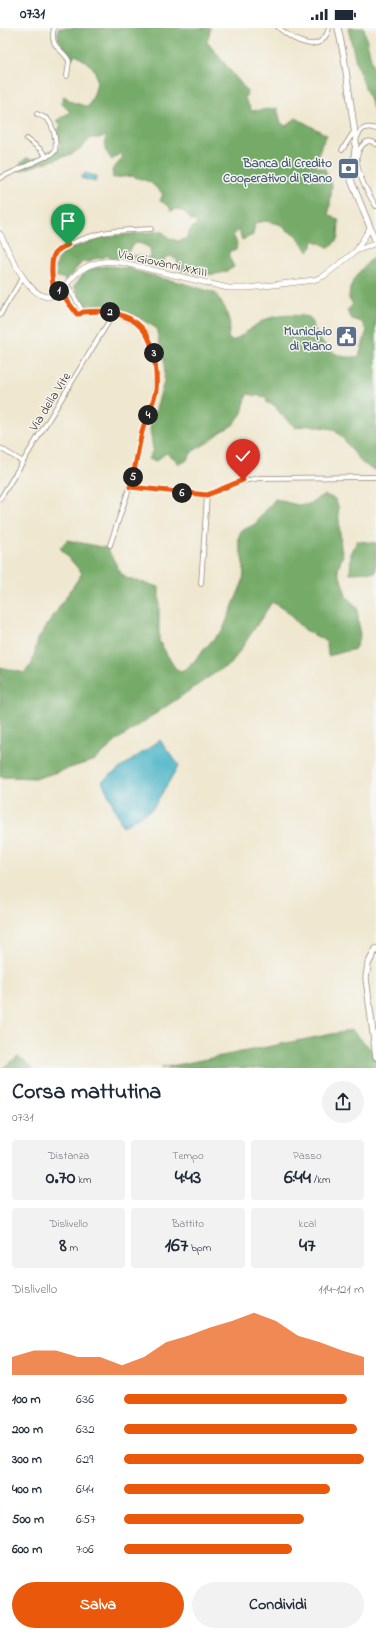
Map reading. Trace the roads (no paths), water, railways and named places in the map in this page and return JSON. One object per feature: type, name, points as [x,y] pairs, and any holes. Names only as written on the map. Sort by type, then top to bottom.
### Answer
[{"type":"main road","points":[[338,28],[355,130],[356,157],[352,182],[376,243]]},
{"type":"main road","points":[[376,949],[368,964],[366,978],[376,1057]]},
{"type":"street","points":[[54,28],[53,35],[55,44],[69,61],[67,76]]},
{"type":"street","points":[[279,28],[295,40],[304,44],[313,44],[323,40],[329,28]]},
{"type":"street","points":[[0,178],[17,171],[55,151],[55,138],[49,122],[37,114]]},
{"type":"street","points":[[356,142],[362,129],[368,127],[376,130]]},
{"type":"street","points":[[342,150],[355,130]]},
{"type":"street","points":[[27,139],[47,156]]},
{"type":"street","points":[[376,144],[371,141],[366,142],[360,148],[356,157],[364,184],[376,206]]},
{"type":"street","name":"Via Giovanni XXIII","points":[[356,251],[370,228]]},
{"type":"street","points":[[0,234],[23,277],[42,296],[48,297],[54,294],[52,265],[53,256],[58,250],[67,245],[103,233],[151,229]]},
{"type":"street","name":"Via Giovanni XXIII","points":[[54,294],[60,291],[78,272],[89,265],[102,262],[115,262],[224,287],[248,288],[317,279],[324,276],[356,251],[376,243]]},
{"type":"street","points":[[0,315],[23,277]]},
{"type":"street","points":[[67,284],[83,312]]},
{"type":"street","points":[[60,291],[75,312],[80,314],[83,312],[100,311],[114,313],[139,325],[147,334],[153,348],[156,372],[155,393],[143,428],[139,454],[130,487],[110,545]]},
{"type":"street","name":"Via della Vite","points":[[0,499],[114,313]]},
{"type":"street","points":[[0,448],[23,462]]},
{"type":"street","points":[[130,487],[207,495],[237,482],[260,478],[376,477]]},
{"type":"street","points":[[201,584],[207,495]]},
{"type":"water","points":[[85,173],[97,176],[95,182],[81,178]]},
{"type":"water","points":[[160,740],[179,765],[153,808],[123,827],[102,781]]},
{"type":"place","name":"Banca di Credito Cooperativo di Riano","points":[[348,169]]},
{"type":"place","name":"Municipio di Riano","points":[[347,337]]}]
